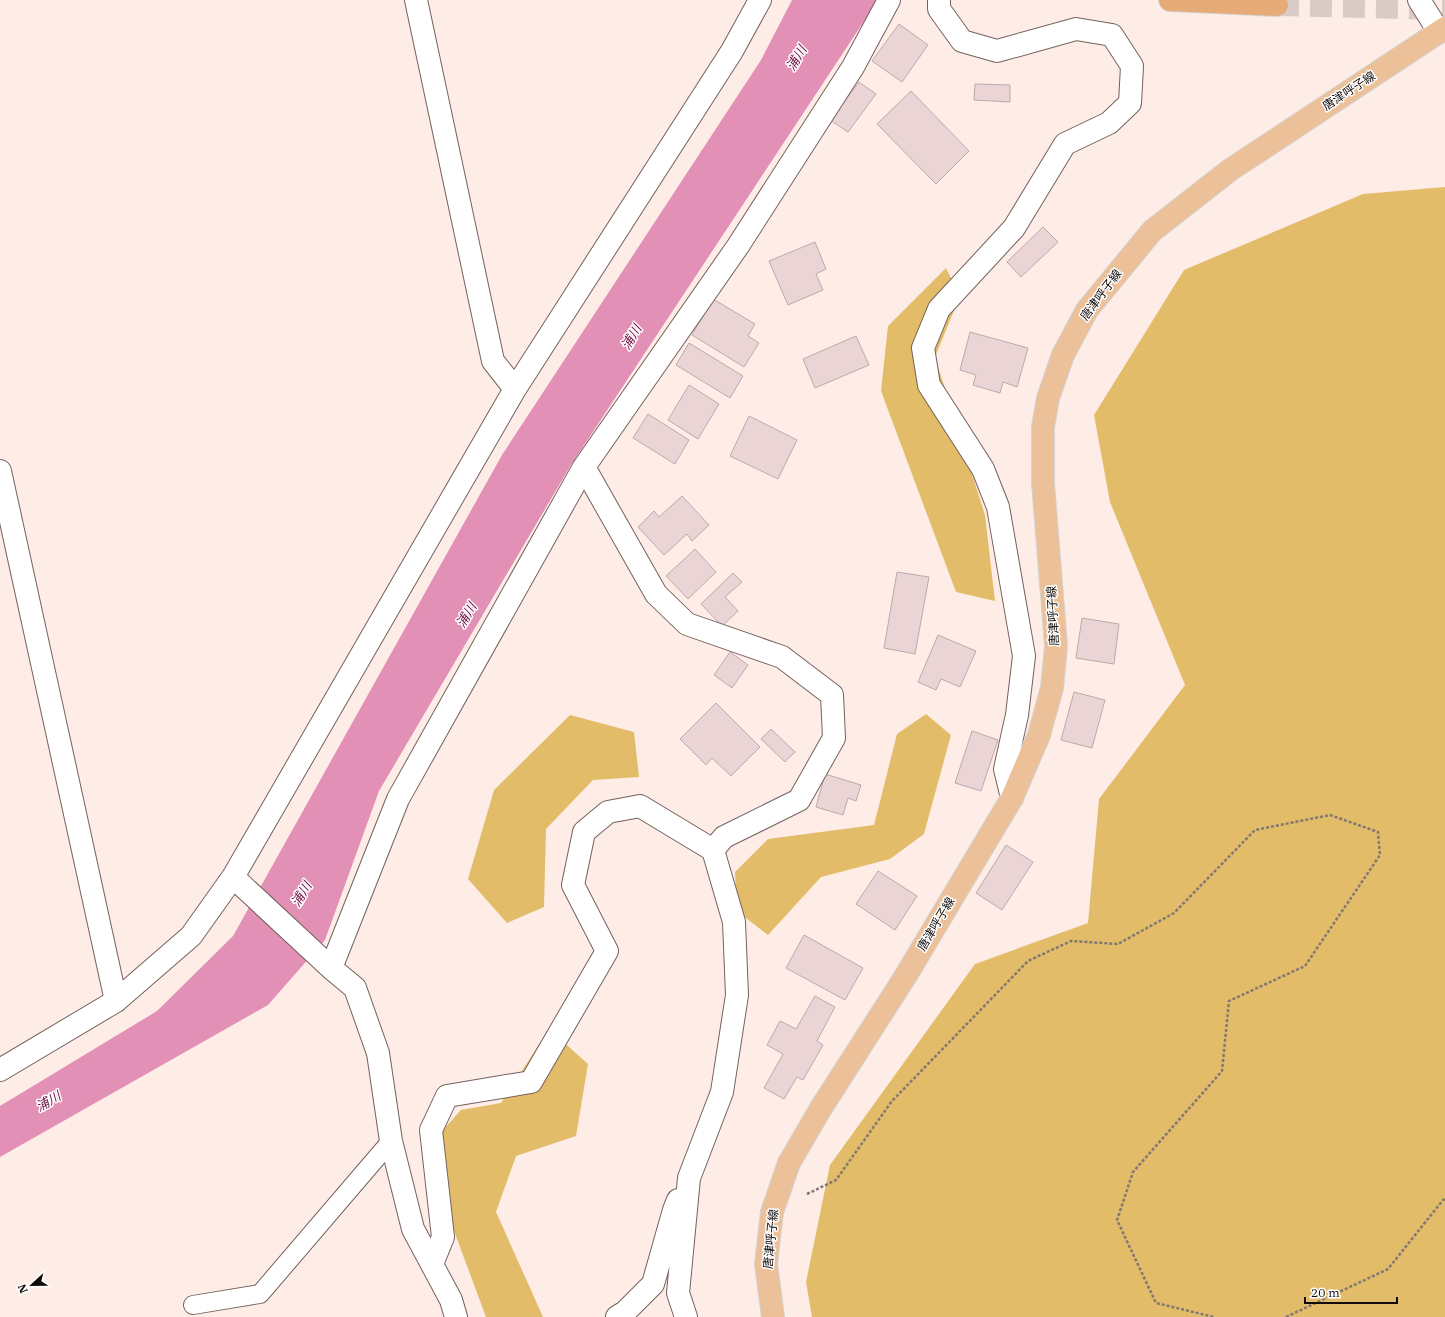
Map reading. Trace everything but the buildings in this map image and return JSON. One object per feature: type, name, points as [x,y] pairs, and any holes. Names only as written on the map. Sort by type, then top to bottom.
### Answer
[{"type":"highway","points":[[1170,0],[1222,1],[1277,5]]},
{"type":"main road","name":"唐津呼子線","points":[[773,1317],[766,1264],[772,1212],[789,1163],[821,1108],[904,977],[1012,798],[1039,735],[1052,688],[1056,646],[1043,483],[1043,427],[1048,398],[1063,355],[1087,310],[1152,231],[1230,170],[1442,30]]},
{"type":"street","points":[[416,0],[493,361],[515,389]]},
{"type":"street","points":[[0,1070],[116,1001],[191,936],[233,877],[515,389],[732,52],[760,0]]},
{"type":"street","points":[[331,968],[398,799],[584,467],[738,246],[852,67],[889,0]]},
{"type":"street","points":[[939,0],[939,8],[962,41],[998,51],[1076,29],[1112,35],[1132,66],[1130,102],[1109,123],[1065,144],[1014,228],[939,309],[923,348],[929,385],[983,469],[998,507],[1024,656],[1017,715],[1005,769],[1012,798]]},
{"type":"street","points":[[1419,0],[1442,30]]},
{"type":"street","points":[[584,467],[656,594],[687,624],[782,657],[832,695],[834,738],[799,800],[724,837],[713,850]]},
{"type":"street","points":[[0,471],[116,1001]]},
{"type":"street","points":[[432,1264],[443,1237],[431,1130],[447,1096],[531,1082],[607,951],[574,885],[584,832],[608,812],[640,806],[713,850],[734,922],[737,995],[722,1092],[689,1178],[674,1210],[653,1284],[625,1312],[617,1317]]},
{"type":"street","points":[[233,877],[331,968],[355,988],[378,1053],[391,1141],[413,1229],[451,1300],[456,1317]]},
{"type":"street","points":[[686,1317],[678,1293],[689,1178]]},
{"type":"lane","points":[[194,1305],[260,1294],[391,1141]]},
{"type":"path","points":[[772,1212],[836,1180],[892,1101],[1028,961],[1072,941],[1118,944],[1174,912],[1256,830],[1330,816],[1378,832],[1380,855],[1305,966],[1229,1001],[1222,1071],[1133,1172],[1117,1220],[1156,1303],[1214,1317]]},
{"type":"path","points":[[1286,1317],[1388,1269],[1443,1200],[1445,1200]]},
{"type":"shaded area","points":[[1445,187],[1445,1317],[812,1317],[806,1282],[830,1165],[975,964],[1088,923],[1099,799],[1185,685],[1110,502],[1094,415],[1184,270],[1363,194]]},
{"type":"shaded area","points":[[946,268],[960,296],[935,357],[985,515],[995,601],[956,592],[881,391],[888,326]]},
{"type":"shaded area","points":[[926,714],[951,735],[924,834],[890,859],[821,877],[768,935],[737,911],[735,872],[768,839],[874,825],[897,734]]},
{"type":"shaded area","points":[[570,715],[634,732],[639,777],[593,780],[546,829],[544,907],[507,923],[468,879],[494,790]]},
{"type":"shaded area","points":[[549,1029],[588,1064],[576,1136],[516,1156],[496,1212],[543,1317],[486,1317],[444,1204],[441,1132],[461,1110],[501,1103]]},
{"type":"water","name":"浦川","points":[[792,0],[878,0],[571,465],[379,791],[325,940],[268,1005],[0,1157],[0,1106],[157,1011],[233,936],[502,455],[761,60]]},
{"type":"tunnel","points":[[1277,5],[1445,9]]}]
